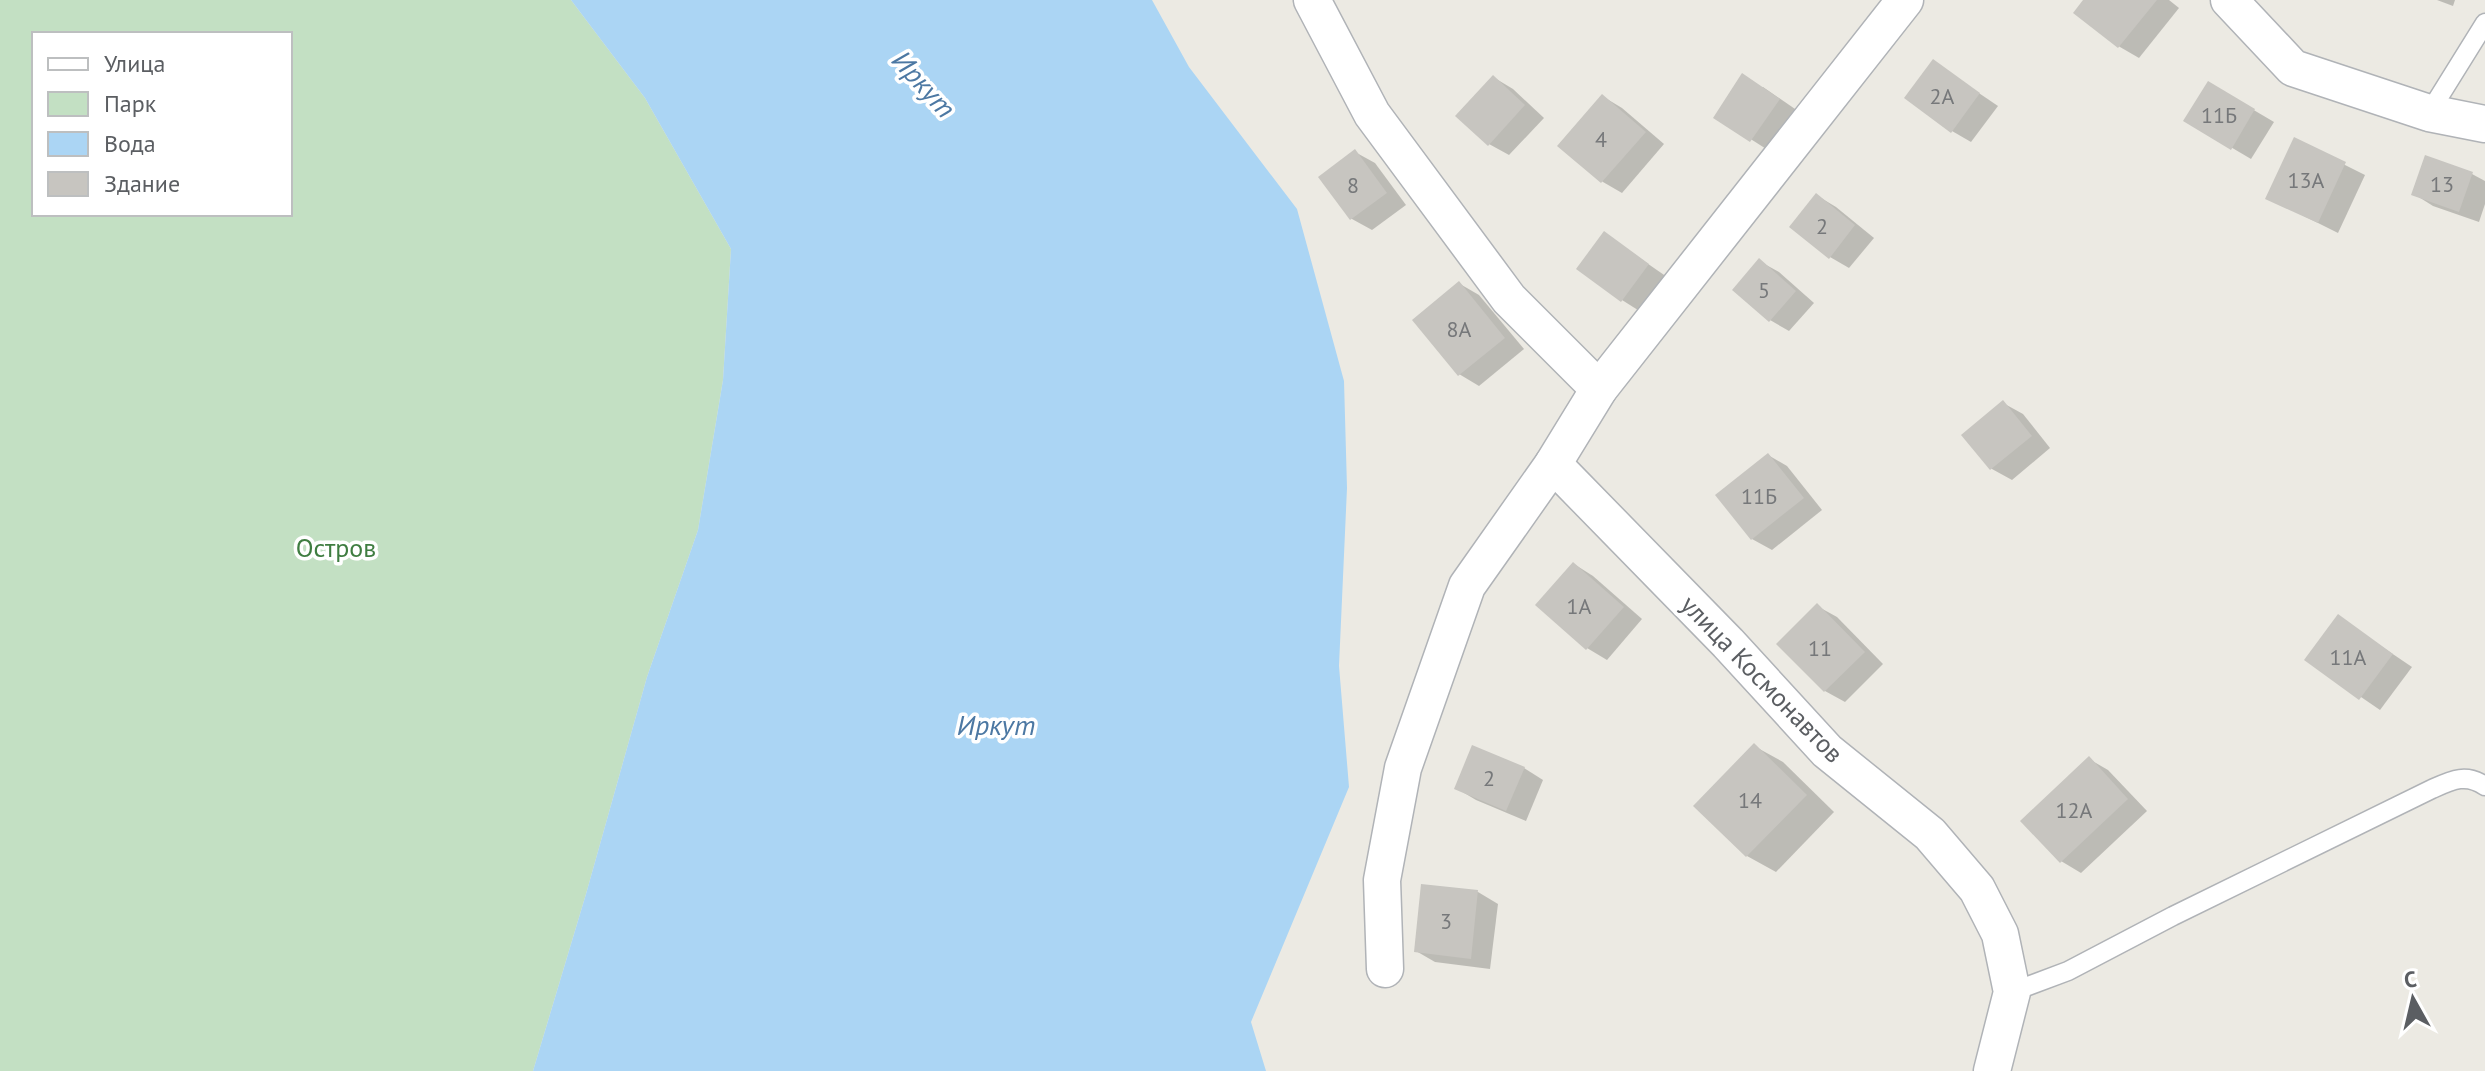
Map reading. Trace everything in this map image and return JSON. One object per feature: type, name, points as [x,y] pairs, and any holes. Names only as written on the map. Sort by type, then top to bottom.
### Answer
[{"type":"street","points":[[1312,0],[1372,114],[1509,299],[1599,389]]},
{"type":"street","points":[[1385,969],[1382,880],[1403,768],[1467,586],[1553,464],[1599,389],[1905,0]]},
{"type":"street","points":[[2229,0],[2293,68],[2429,113],[2485,124]]},
{"type":"street","name":"улица Космонавтов","points":[[1553,464],[1728,643],[1827,751],[1930,834],[1977,889],[2000,934],[2012,992],[1992,1071]]},
{"type":"lane","points":[[2429,113],[2485,23]]},
{"type":"lane","points":[[2012,992],[2068,971],[2432,789],[2458,778],[2476,780],[2485,786]]},
{"type":"green space","name":"Остров","points":[[0,0],[571,0],[645,98],[731,249],[723,380],[698,530],[647,677],[533,1071],[0,1071]]},
{"type":"water","name":"Иркут","points":[[571,0],[1152,0],[1189,67],[1297,209],[1344,381],[1347,488],[1339,666],[1349,787],[1251,1022],[1266,1071],[533,1071],[647,677],[698,530],[723,380],[731,249],[645,98]]},
{"type":"building","points":[[2083,0],[2157,0],[2118,48],[2073,13]]},
{"type":"building","points":[[1933,59],[1980,93],[1951,133],[1904,98]]},
{"type":"building","points":[[1742,73],[1780,99],[1750,142],[1713,118]]},
{"type":"building","points":[[1493,75],[1525,105],[1488,146],[1455,116]]},
{"type":"building","points":[[2208,81],[2255,109],[2231,150],[2183,121]]},
{"type":"building","points":[[1602,94],[1646,132],[1601,183],[1557,146]]},
{"type":"building","points":[[2294,137],[2346,162],[2318,223],[2265,199]]},
{"type":"building","points":[[1355,149],[1387,193],[1350,220],[1318,177]]},
{"type":"building","points":[[2425,155],[2473,172],[2459,212],[2411,195]]},
{"type":"building","points":[[1816,193],[1855,225],[1829,259],[1789,227]]},
{"type":"building","points":[[1604,231],[1649,264],[1621,302],[1576,269]]},
{"type":"building","points":[[1759,258],[1796,291],[1769,322],[1732,290]]},
{"type":"building","points":[[1459,281],[1505,338],[1458,376],[1412,320]]},
{"type":"building","points":[[2003,400],[2032,436],[1990,470],[1961,435]]},
{"type":"building","points":[[1768,453],[1804,498],[1751,540],[1715,495]]},
{"type":"building","points":[[1573,562],[1624,607],[1586,650],[1535,605]]},
{"type":"building","points":[[1817,603],[1865,652],[1824,692],[1776,644]]},
{"type":"building","points":[[2338,614],[2393,654],[2359,700],[2304,660]]},
{"type":"building","points":[[1754,743],[1807,795],[1746,857],[1693,806]]},
{"type":"building","points":[[1472,745],[1525,767],[1506,811],[1454,789]]},
{"type":"building","points":[[2089,756],[2128,799],[2060,863],[2020,821]]},
{"type":"building","points":[[1421,884],[1478,890],[1471,959],[1414,952]]}]
